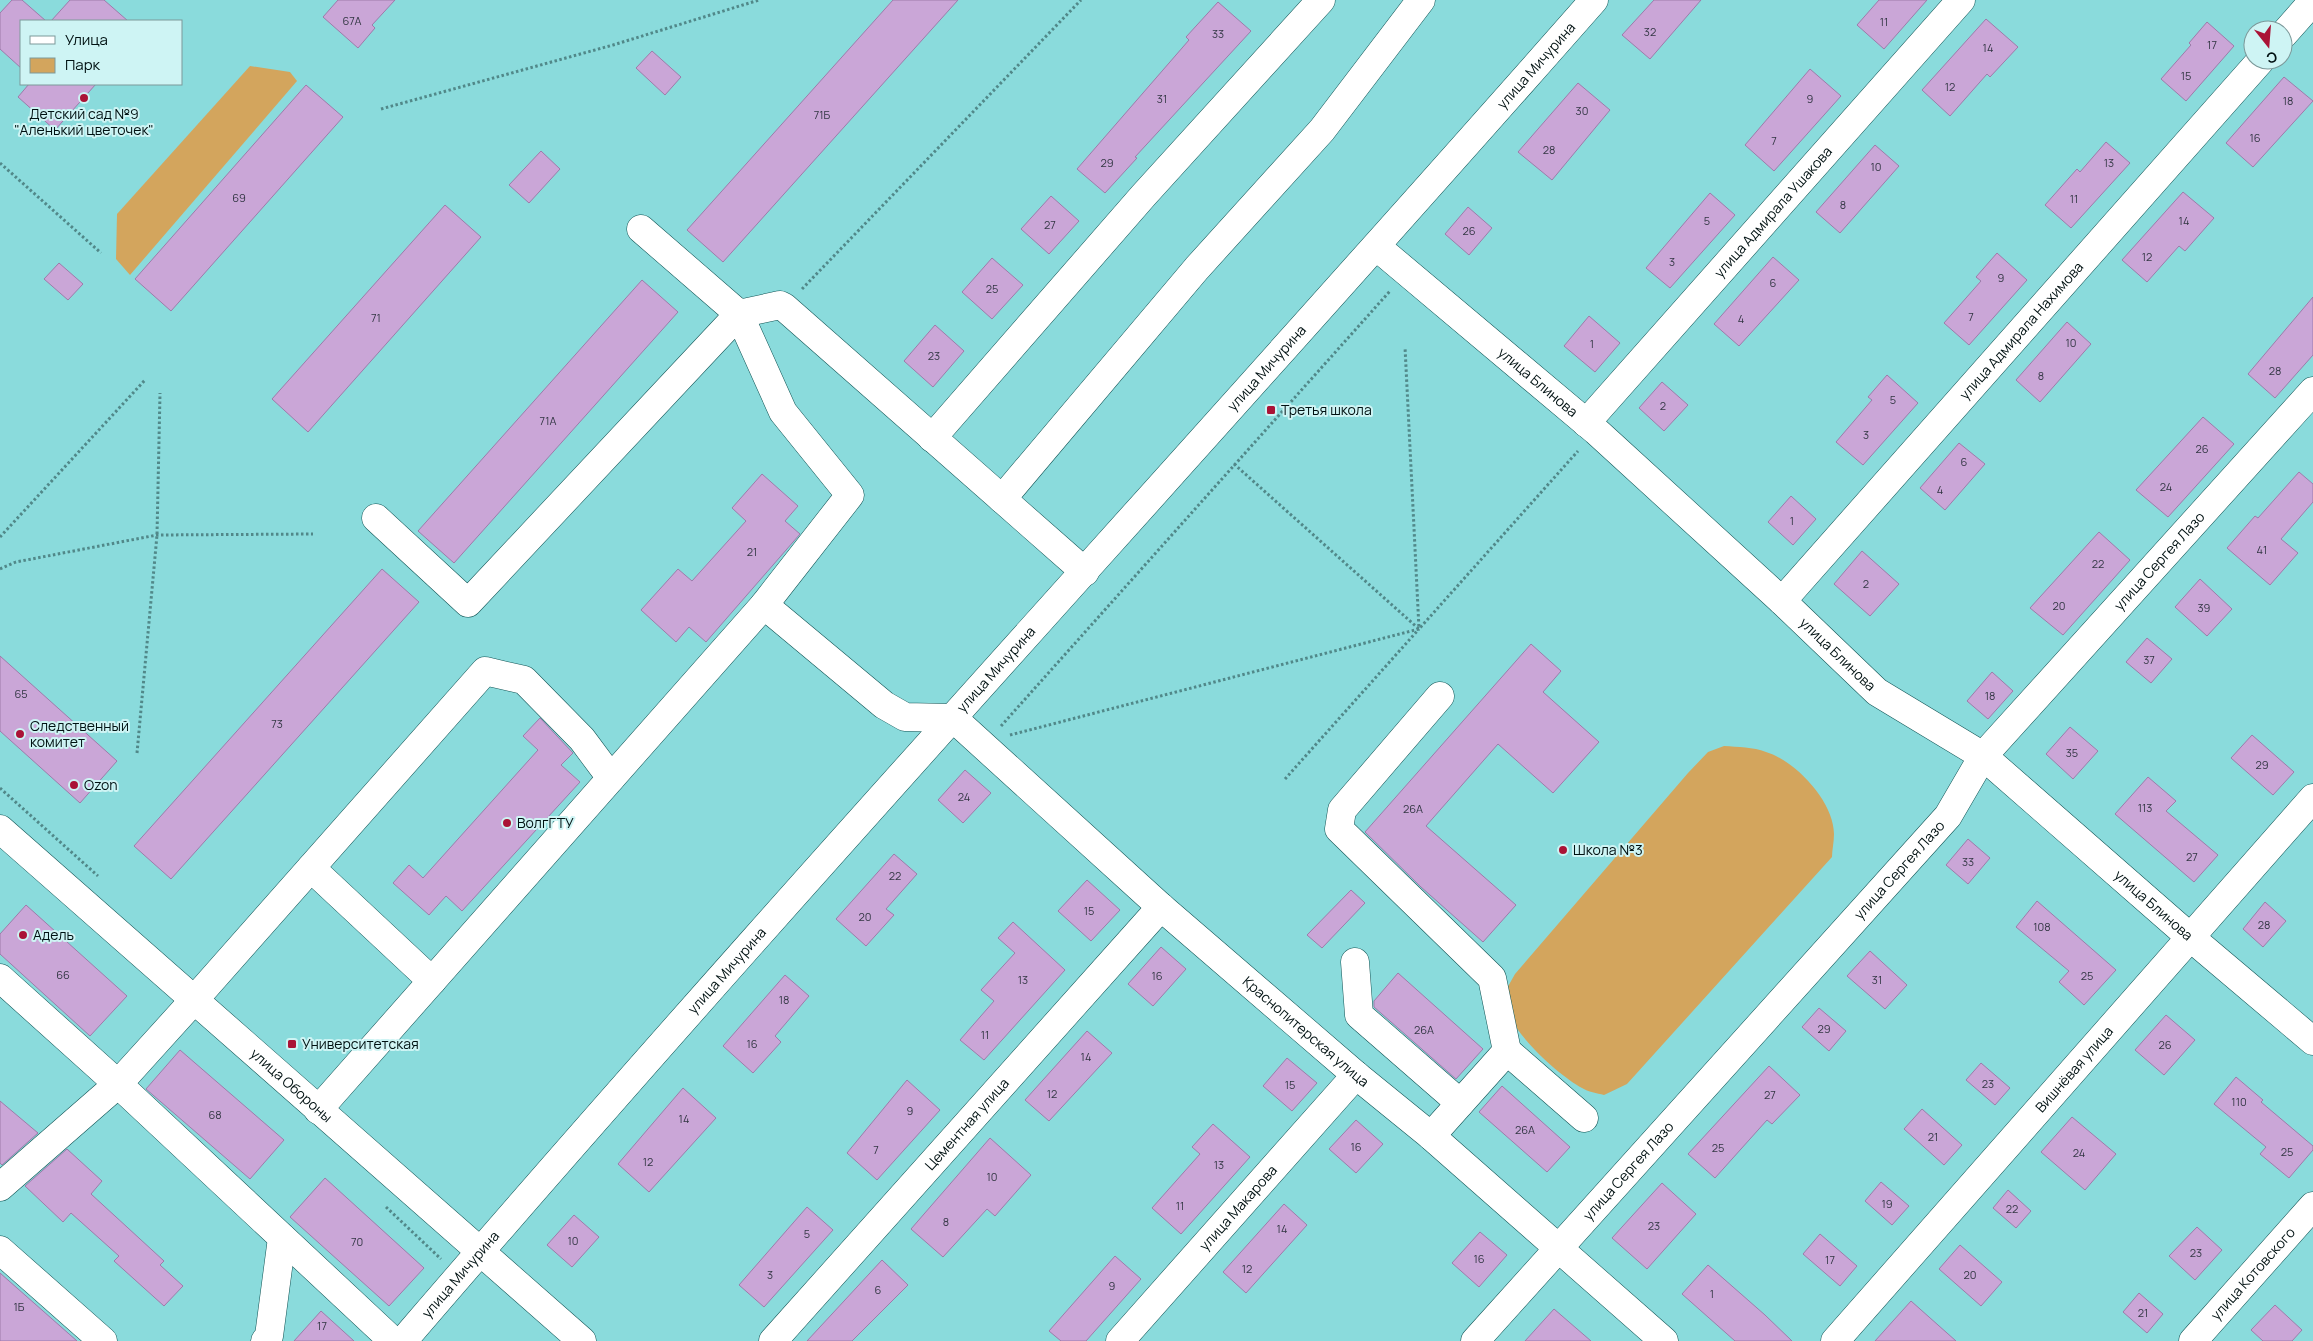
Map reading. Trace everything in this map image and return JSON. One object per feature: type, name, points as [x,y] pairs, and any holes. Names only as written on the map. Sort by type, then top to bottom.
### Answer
[{"type":"street","points":[[932,438],[1143,196],[1321,0]]},
{"type":"street","points":[[1002,499],[1197,268],[1322,130],[1421,0]]},
{"type":"street","name":"улица Мичурина","points":[[403,1341],[952,718],[1377,247],[1594,0]]},
{"type":"street","name":"улица Адмирала Ушакова","points":[[1591,427],[1961,0]]},
{"type":"street","points":[[2293,24],[2313,1]]},
{"type":"street","name":"улица Адмирала Нахимова","points":[[1782,601],[2251,70]]},
{"type":"street","points":[[318,1110],[764,605],[850,495],[783,412],[739,314],[641,229]]},
{"type":"street","name":"улица Блинова","points":[[1377,247],[1591,427],[1782,601],[1877,692],[1983,756],[2190,937],[2313,1041]]},
{"type":"street","points":[[376,518],[468,603],[739,314],[780,305],[1085,572]]},
{"type":"street","name":"улица Сергея Лазо","points":[[1475,1341],[1948,816],[1983,756],[2313,391]]},
{"type":"street","points":[[764,605],[891,709],[905,717],[952,718]]},
{"type":"street","points":[[0,1186],[118,1084],[485,671],[524,680],[582,739],[611,778]]},
{"type":"street","points":[[1440,696],[1342,810],[1339,829],[1492,978],[1507,1052],[1584,1118]]},
{"type":"street","name":"Краснопитерская улица","points":[[952,718],[1161,907],[1560,1247],[1664,1341]]},
{"type":"street","name":"Вишнёвая улица","points":[[1835,1341],[2313,798]]},
{"type":"street","name":"улица Обороны","points":[[0,829],[582,1341]]},
{"type":"street","points":[[311,868],[432,981]]},
{"type":"street","name":"Цементная улица","points":[[773,1341],[1161,907]]},
{"type":"street","points":[[1356,962],[1359,1015],[1460,1103]]},
{"type":"street","points":[[0,978],[118,1084],[393,1341]]},
{"type":"street","points":[[1431,1136],[1507,1052]]},
{"type":"street","name":"улица Макарова","points":[[1120,1341],[1356,1075]]},
{"type":"street","name":"улица Котовского","points":[[2193,1341],[2313,1206]]},
{"type":"street","points":[[265,1341],[269,1336],[282,1238]]},
{"type":"street","points":[[0,1250],[103,1341]]},
{"type":"path","points":[[381,109],[613,44],[759,0]]},
{"type":"path","points":[[784,307],[1081,0]]},
{"type":"path","points":[[0,163],[101,253]]},
{"type":"path","points":[[982,747],[1407,272]]},
{"type":"path","points":[[1405,347],[1419,629]]},
{"type":"path","points":[[0,537],[145,380]]},
{"type":"path","points":[[137,753],[157,535],[160,393]]},
{"type":"path","points":[[1285,779],[1419,629],[1591,427]]},
{"type":"path","points":[[1234,464],[1419,629]]},
{"type":"path","points":[[0,568],[16,562],[157,535],[313,534]]},
{"type":"path","points":[[982,747],[1006,736],[1419,629]]},
{"type":"green space","points":[[250,66],[290,72],[297,81],[130,275],[116,259],[117,214]]},
{"type":"green space","points":[[1724,746],[1761,750],[1778,757],[1801,773],[1828,809],[1834,834],[1832,857],[1627,1084],[1604,1095],[1587,1090],[1559,1072],[1533,1048],[1512,1020],[1506,1007],[1505,995],[1515,974],[1688,773],[1708,752]]},
{"type":"building","points":[[12,0],[22,0],[45,20],[20,20],[20,67],[0,49],[0,13]]},
{"type":"building","points":[[70,0],[104,0],[127,20],[52,20]]},
{"type":"building","points":[[338,0],[395,0],[372,25],[375,28],[358,48],[323,17]]},
{"type":"building","points":[[893,0],[958,0],[723,262],[687,230]]},
{"type":"building","points":[[1654,0],[1701,0],[1650,59],[1622,35]]},
{"type":"building","points":[[1879,0],[1927,0],[1884,49],[1857,25]]},
{"type":"building","points":[[1218,2],[1251,31],[1135,157],[1137,158],[1105,193],[1077,169],[1189,40],[1186,37]]},
{"type":"building","points":[[1986,19],[2018,47],[1990,77],[1987,74],[1950,116],[1922,90]]},
{"type":"building","points":[[2207,22],[2234,46],[2186,101],[2161,79],[2191,45],[2189,43]]},
{"type":"building","points":[[652,51],[681,77],[665,95],[636,68]]},
{"type":"building","points":[[1810,69],[1841,96],[1774,171],[1745,145]]},
{"type":"building","points":[[2284,77],[2313,101],[2253,167],[2226,143]]},
{"type":"building","points":[[1578,83],[1610,110],[1552,180],[1518,152]]},
{"type":"building","points":[[28,85],[95,85],[55,130],[18,97]]},
{"type":"building","points":[[306,85],[343,117],[171,311],[135,279]]},
{"type":"building","points":[[2106,142],[2130,163],[2071,228],[2045,205],[2077,169],[2080,172]]},
{"type":"building","points":[[1875,145],[1899,166],[1840,233],[1816,212]]},
{"type":"building","points":[[541,151],[560,169],[529,203],[509,185]]},
{"type":"building","points":[[2183,192],[2214,218],[2185,251],[2179,246],[2147,282],[2122,260]]},
{"type":"building","points":[[1710,193],[1735,215],[1670,288],[1646,268]]},
{"type":"building","points":[[1051,196],[1079,221],[1049,254],[1021,229]]},
{"type":"building","points":[[445,205],[481,237],[308,432],[272,399]]},
{"type":"building","points":[[1468,207],[1492,228],[1469,255],[1445,234]]},
{"type":"building","points":[[1997,253],[2027,280],[1969,345],[1944,323],[1981,281],[1976,277]]},
{"type":"building","points":[[1773,257],[1799,280],[1739,346],[1714,324]]},
{"type":"building","points":[[992,258],[1023,285],[992,319],[962,292]]},
{"type":"building","points":[[59,263],[83,284],[68,300],[44,279]]},
{"type":"building","points":[[642,280],[678,312],[454,563],[418,531]]},
{"type":"building","points":[[2313,297],[2313,355],[2275,398],[2248,374]]},
{"type":"building","points":[[1589,316],[1620,343],[1595,372],[1564,346]]},
{"type":"building","points":[[2067,322],[2091,344],[2040,402],[2016,380]]},
{"type":"building","points":[[935,325],[964,351],[933,387],[904,361]]},
{"type":"building","points":[[1887,375],[1918,403],[1863,465],[1836,442],[1872,400],[1868,397]]},
{"type":"building","points":[[1662,382],[1688,405],[1664,431],[1639,408]]},
{"type":"building","points":[[2203,417],[2234,444],[2168,517],[2136,490]]},
{"type":"building","points":[[1959,443],[1985,464],[1945,510],[1920,488]]},
{"type":"building","points":[[2299,472],[2313,484],[2313,502],[2281,539],[2298,553],[2270,585],[2227,548],[2255,516],[2258,518]]},
{"type":"building","points":[[762,474],[798,506],[785,521],[800,534],[706,642],[689,627],[676,642],[641,610],[678,569],[692,581],[746,521],[732,508]]},
{"type":"building","points":[[1791,496],[1816,519],[1793,545],[1768,522]]},
{"type":"building","points":[[2099,532],[2130,560],[2063,635],[2030,608]]},
{"type":"building","points":[[1862,551],[1899,584],[1870,616],[1834,584]]},
{"type":"building","points":[[382,569],[419,602],[171,879],[134,846]]},
{"type":"building","points":[[2200,579],[2232,609],[2207,636],[2175,607]]},
{"type":"building","points":[[2147,638],[2172,659],[2151,683],[2126,662]]},
{"type":"building","points":[[1531,644],[1561,671],[1543,692],[1599,742],[1553,793],[1498,744],[1426,826],[1516,905],[1483,942],[1421,887],[1365,832]]},
{"type":"building","points":[[0,656],[117,761],[80,803],[0,731]]},
{"type":"building","points":[[1992,672],[2013,691],[1988,719],[1967,701]]},
{"type":"building","name":"ВолгГТУ","points":[[540,718],[573,753],[561,765],[580,782],[462,911],[446,896],[429,915],[393,883],[409,865],[423,878],[538,750],[523,736]]},
{"type":"building","points":[[2070,727],[2098,751],[2073,779],[2046,754]]},
{"type":"building","points":[[2252,735],[2294,772],[2273,795],[2231,758]]},
{"type":"building","points":[[965,770],[991,793],[963,823],[938,800]]},
{"type":"building","points":[[2148,777],[2176,801],[2166,811],[2218,855],[2194,882],[2115,814]]},
{"type":"building","points":[[1968,839],[1990,858],[1968,884],[1946,865]]},
{"type":"building","points":[[894,854],[917,874],[886,909],[894,915],[866,946],[836,919]]},
{"type":"building","points":[[1087,880],[1120,910],[1091,941],[1058,911]]},
{"type":"building","points":[[1351,890],[1365,903],[1322,948],[1307,935]]},
{"type":"building","points":[[2037,901],[2116,970],[2084,1005],[2059,982],[2069,971],[2016,927]]},
{"type":"building","points":[[2265,902],[2286,921],[2263,947],[2243,929]]},
{"type":"building","points":[[26,905],[127,996],[90,1036],[0,954],[0,934]]},
{"type":"building","points":[[1013,922],[1065,970],[984,1060],[960,1040],[994,1001],[981,990],[1015,953],[998,938]]},
{"type":"building","points":[[1161,947],[1186,969],[1153,1006],[1128,984]]},
{"type":"building","points":[[1870,951],[1907,985],[1885,1009],[1847,976]]},
{"type":"building","points":[[1398,973],[1483,1049],[1456,1079],[1374,1007],[1374,1001]]},
{"type":"building","points":[[785,975],[809,996],[775,1036],[781,1042],[753,1073],[723,1046]]},
{"type":"building","points":[[1819,1008],[1846,1031],[1829,1051],[1802,1027]]},
{"type":"building","points":[[2166,1015],[2195,1040],[2164,1075],[2135,1050]]},
{"type":"building","points":[[1087,1031],[1112,1053],[1049,1121],[1025,1100]]},
{"type":"building","points":[[180,1050],[284,1140],[250,1179],[146,1089]]},
{"type":"building","points":[[1287,1058],[1317,1083],[1292,1111],[1263,1086]]},
{"type":"building","points":[[1981,1063],[2010,1088],[1995,1105],[1966,1080]]},
{"type":"building","points":[[1769,1066],[1800,1095],[1772,1124],[1767,1120],[1715,1178],[1688,1154]]},
{"type":"building","points":[[2236,1077],[2263,1100],[2261,1102],[2313,1146],[2313,1150],[2289,1178],[2260,1154],[2266,1147],[2214,1104]]},
{"type":"building","points":[[907,1080],[940,1110],[877,1180],[847,1153]]},
{"type":"building","points":[[1502,1086],[1570,1147],[1547,1172],[1479,1112]]},
{"type":"building","points":[[683,1088],[716,1118],[649,1192],[618,1164]]},
{"type":"building","points":[[0,1101],[38,1133],[2,1165],[0,1163]]},
{"type":"building","points":[[1922,1109],[1962,1145],[1944,1165],[1904,1129]]},
{"type":"building","points":[[2072,1117],[2116,1154],[2085,1190],[2041,1152]]},
{"type":"building","points":[[1356,1120],[1383,1144],[1356,1173],[1329,1149]]},
{"type":"building","points":[[1213,1124],[1250,1157],[1181,1234],[1152,1208],[1200,1154],[1192,1147]]},
{"type":"building","points":[[990,1138],[1031,1175],[995,1216],[987,1209],[943,1257],[911,1229]]},
{"type":"building","points":[[67,1149],[102,1181],[91,1194],[164,1261],[160,1265],[183,1286],[164,1306],[114,1261],[119,1256],[71,1213],[63,1222],[25,1186]]},
{"type":"building","points":[[325,1178],[424,1268],[389,1306],[290,1217]]},
{"type":"building","points":[[1881,1182],[1909,1206],[1892,1225],[1865,1201]]},
{"type":"building","points":[[1662,1183],[1696,1214],[1647,1269],[1612,1238]]},
{"type":"building","points":[[2008,1190],[2031,1211],[2016,1228],[1993,1208]]},
{"type":"building","points":[[1284,1204],[1307,1225],[1246,1293],[1223,1272]]},
{"type":"building","points":[[807,1207],[833,1230],[764,1307],[739,1285]]},
{"type":"building","points":[[574,1215],[599,1237],[572,1267],[547,1245]]},
{"type":"building","points":[[2197,1227],[2222,1250],[2195,1280],[2169,1256]]},
{"type":"building","points":[[1480,1232],[1507,1255],[1479,1287],[1452,1263]]},
{"type":"building","points":[[1820,1234],[1857,1266],[1840,1286],[1803,1254]]},
{"type":"building","points":[[1960,1245],[2002,1282],[1981,1306],[1939,1269]]},
{"type":"building","points":[[1115,1256],[1141,1279],[1086,1341],[1061,1341],[1049,1331]]},
{"type":"building","points":[[882,1260],[908,1285],[852,1341],[807,1341]]},
{"type":"building","points":[[1708,1265],[1792,1341],[1735,1341],[1682,1294]]},
{"type":"building","points":[[0,1273],[77,1341],[0,1341]]},
{"type":"building","points":[[2139,1293],[2163,1314],[2147,1333],[2123,1312]]},
{"type":"building","points":[[1911,1301],[1956,1341],[1875,1341]]},
{"type":"building","points":[[2275,1305],[2302,1330],[2292,1341],[2263,1341],[2251,1330]]},
{"type":"building","points":[[1554,1309],[1591,1341],[1525,1341]]},
{"type":"building","points":[[321,1311],[354,1341],[294,1341]]},
{"type":"place","name":"Детский сад №9 \"Аленький цветочек\"","points":[[84,98]]},
{"type":"place","name":"Третья школа","points":[[1271,410]]},
{"type":"place","name":"Следственный комитет","points":[[20,734]]},
{"type":"place","name":"Ozon","points":[[74,785]]},
{"type":"place","name":"ВолгГТУ","points":[[507,823]]},
{"type":"place","name":"Школа №3","points":[[1563,850]]},
{"type":"place","name":"Адель","points":[[23,935]]},
{"type":"place","name":"Университетская","points":[[292,1044]]}]
